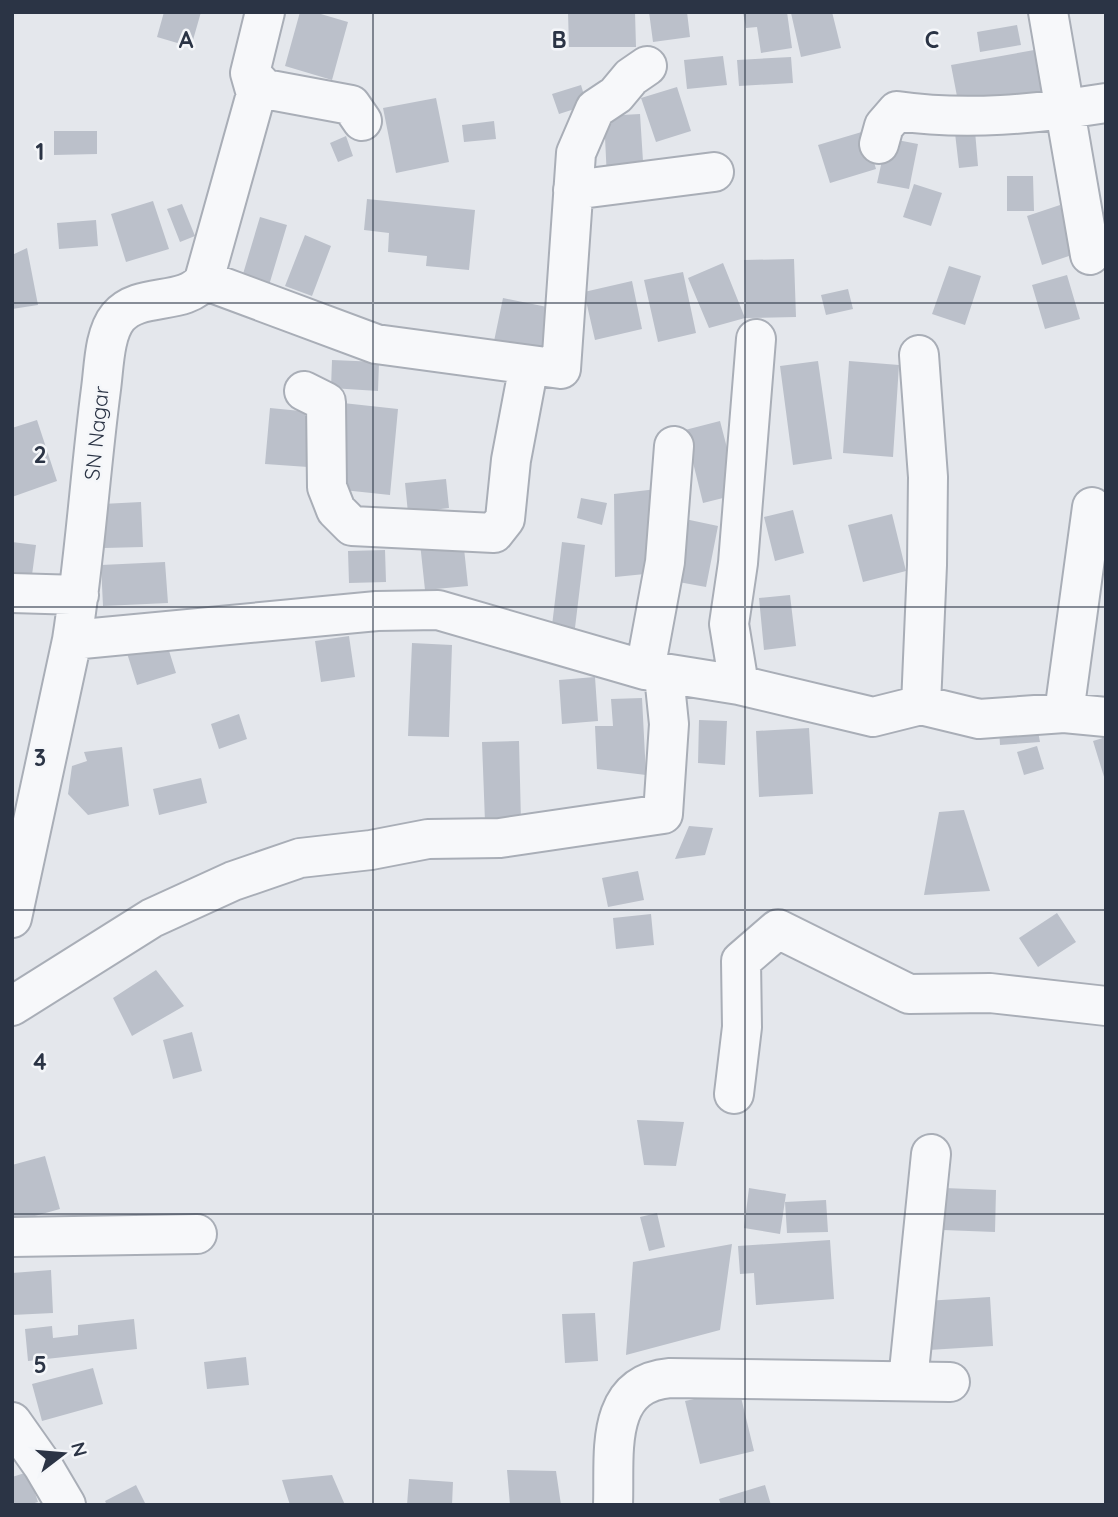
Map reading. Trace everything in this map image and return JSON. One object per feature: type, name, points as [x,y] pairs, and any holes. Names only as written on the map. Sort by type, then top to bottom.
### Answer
[{"type":"street","points":[[265,12],[250,73],[256,94],[204,280],[376,344],[561,369],[576,153],[595,109],[616,95],[631,77],[648,66]]},
{"type":"street","points":[[1048,12],[1090,255]]},
{"type":"street","points":[[250,73],[265,89],[351,106],[362,121]]},
{"type":"street","points":[[879,144],[884,126],[897,111],[928,115],[1005,115],[1106,103]]},
{"type":"street","points":[[573,190],[714,172]]},
{"type":"street","name":"SN Nagar","points":[[12,918],[72,640],[105,359],[113,324],[128,308],[183,293],[200,286],[204,280]]},
{"type":"street","points":[[739,685],[729,624],[738,562],[756,339]]},
{"type":"street","points":[[919,355],[928,477],[921,705]]},
{"type":"street","points":[[304,391],[326,402],[327,487],[336,510],[352,526],[494,533],[505,519],[511,460],[529,365]]},
{"type":"street","points":[[12,1006],[152,918],[233,881],[300,858],[370,850],[428,839],[500,838],[663,814],[669,724],[665,685],[656,672],[674,446]]},
{"type":"street","points":[[1064,713],[1092,507]]},
{"type":"street","points":[[12,593],[79,595]]},
{"type":"street","points":[[72,640],[377,611],[438,610],[656,672],[739,685],[873,717],[921,705],[979,719],[1064,713],[1106,717]]},
{"type":"street","points":[[734,1094],[742,1027],[741,961],[778,929],[909,994],[990,993],[1106,1006]]},
{"type":"street","points":[[908,1381],[931,1154]]},
{"type":"street","points":[[12,1237],[197,1234]]},
{"type":"street","points":[[613,1505],[618,1415],[642,1384],[670,1378],[950,1382]]},
{"type":"street","points":[[12,1422],[66,1505]]},
{"type":"building","points":[[164,12],[201,12],[191,47],[157,37]]},
{"type":"building","points":[[300,12],[314,12],[348,22],[332,80],[285,66]]},
{"type":"building","points":[[568,12],[635,12],[636,47],[569,47]]},
{"type":"building","points":[[649,12],[687,12],[690,37],[653,42]]},
{"type":"building","points":[[743,12],[787,12],[792,48],[761,53],[757,27],[746,28]]},
{"type":"building","points":[[832,12],[841,48],[801,57],[791,13]]},
{"type":"building","points":[[1017,25],[1021,45],[980,52],[977,32]]},
{"type":"building","points":[[1051,47],[1060,95],[960,112],[951,65]]},
{"type":"building","points":[[723,56],[727,85],[687,89],[684,60]]},
{"type":"building","points":[[791,57],[793,83],[739,86],[737,60]]},
{"type":"building","points":[[581,85],[587,105],[559,114],[552,94]]},
{"type":"building","points":[[677,87],[691,131],[656,142],[641,98]]},
{"type":"building","points":[[436,98],[449,162],[396,173],[383,108]]},
{"type":"building","points":[[640,114],[644,177],[607,179],[604,116]]},
{"type":"building","points":[[494,121],[496,139],[464,142],[462,125]]},
{"type":"building","points":[[54,131],[97,131],[97,154],[54,155]]},
{"type":"building","points":[[865,131],[876,169],[830,183],[818,145]]},
{"type":"building","points":[[975,131],[978,166],[959,168],[955,133]]},
{"type":"building","points":[[346,136],[353,156],[338,162],[330,143]]},
{"type":"building","points":[[887,138],[918,144],[909,189],[877,183]]},
{"type":"building","points":[[1007,176],[1033,176],[1034,211],[1007,211]]},
{"type":"building","points":[[914,184],[942,193],[931,226],[903,217]]},
{"type":"building","points":[[367,199],[475,210],[469,270],[426,266],[427,256],[388,252],[389,233],[364,230]]},
{"type":"building","points":[[153,201],[169,249],[126,262],[111,214]]},
{"type":"building","points":[[182,204],[195,236],[180,242],[167,209]]},
{"type":"building","points":[[1060,205],[1075,254],[1042,265],[1027,216]]},
{"type":"building","points":[[260,217],[287,225],[267,292],[240,284]]},
{"type":"building","points":[[96,220],[98,246],[59,249],[57,223]]},
{"type":"building","points":[[305,235],[331,246],[312,296],[285,286]]},
{"type":"building","points":[[27,248],[38,305],[12,309],[12,255]]},
{"type":"building","points":[[794,259],[796,317],[745,318],[744,260]]},
{"type":"building","points":[[723,263],[745,318],[709,328],[688,278]]},
{"type":"building","points":[[949,266],[981,276],[965,325],[932,314]]},
{"type":"building","points":[[683,272],[696,333],[658,342],[644,280]]},
{"type":"building","points":[[1067,275],[1080,319],[1045,329],[1032,285]]},
{"type":"building","points":[[632,281],[642,329],[595,340],[584,292]]},
{"type":"building","points":[[848,289],[853,309],[826,315],[821,295]]},
{"type":"building","points":[[503,298],[552,308],[543,356],[493,346]]},
{"type":"building","points":[[332,360],[379,362],[378,391],[331,388]]},
{"type":"building","points":[[818,361],[832,459],[793,465],[780,366]]},
{"type":"building","points":[[849,361],[899,365],[893,457],[843,453]]},
{"type":"building","points":[[343,403],[398,409],[390,495],[334,489]]},
{"type":"building","points":[[270,408],[311,412],[308,467],[265,464]]},
{"type":"building","points":[[37,420],[57,481],[12,497],[12,428]]},
{"type":"building","points":[[720,421],[739,494],[703,503],[685,430]]},
{"type":"building","points":[[446,479],[449,508],[408,513],[405,483]]},
{"type":"building","points":[[657,489],[655,573],[615,577],[614,494]]},
{"type":"building","points":[[581,498],[607,503],[602,525],[577,518]]},
{"type":"building","points":[[141,502],[143,547],[104,548],[102,504]]},
{"type":"building","points":[[793,510],[804,553],[775,561],[764,517]]},
{"type":"building","points":[[892,514],[906,571],[863,582],[848,525]]},
{"type":"building","points":[[685,519],[718,526],[706,587],[673,581]]},
{"type":"building","points":[[463,539],[468,586],[425,590],[420,543]]},
{"type":"building","points":[[12,542],[36,545],[32,575],[12,572]]},
{"type":"building","points":[[562,542],[585,545],[574,636],[551,634]]},
{"type":"building","points":[[385,550],[386,582],[349,583],[348,551]]},
{"type":"building","points":[[165,562],[168,603],[103,606],[101,565]]},
{"type":"building","points":[[790,595],[796,646],[764,650],[759,598]]},
{"type":"building","points":[[349,636],[355,677],[321,682],[315,641]]},
{"type":"building","points":[[165,638],[176,673],[137,685],[126,650]]},
{"type":"building","points":[[412,643],[452,645],[449,737],[408,736]]},
{"type":"building","points":[[595,677],[598,721],[562,724],[559,680]]},
{"type":"building","points":[[642,698],[646,775],[597,769],[595,726],[613,726],[611,699]]},
{"type":"building","points":[[239,714],[247,739],[219,749],[211,724]]},
{"type":"building","points":[[699,720],[727,721],[725,765],[698,763]]},
{"type":"building","points":[[1037,726],[1040,742],[1000,745],[999,727]]},
{"type":"building","points":[[809,728],[813,794],[759,797],[756,731]]},
{"type":"building","points":[[1106,737],[1106,780],[1105,780],[1093,741]]},
{"type":"building","points":[[519,741],[521,822],[485,822],[482,742]]},
{"type":"building","points":[[1037,746],[1044,769],[1024,775],[1017,752]]},
{"type":"building","points":[[122,747],[129,806],[88,815],[68,794],[72,766],[87,761],[84,752]]},
{"type":"building","points":[[201,778],[207,803],[159,815],[153,789]]},
{"type":"building","points":[[964,810],[990,891],[924,895],[939,812]]},
{"type":"building","points":[[689,826],[713,828],[705,855],[675,859]]},
{"type":"building","points":[[638,871],[644,900],[608,907],[602,878]]},
{"type":"building","points":[[1057,913],[1076,942],[1038,967],[1019,938]]},
{"type":"building","points":[[651,914],[654,945],[616,949],[613,918]]},
{"type":"building","points":[[156,970],[184,1006],[132,1036],[113,998]]},
{"type":"building","points":[[192,1032],[202,1071],[173,1079],[163,1040]]},
{"type":"building","points":[[637,1120],[684,1122],[676,1166],[644,1165]]},
{"type":"building","points":[[45,1156],[60,1209],[13,1222],[12,1165]]},
{"type":"building","points":[[749,1188],[786,1194],[780,1234],[744,1228]]},
{"type":"building","points":[[944,1188],[996,1190],[995,1232],[943,1230]]},
{"type":"building","points":[[826,1200],[828,1232],[787,1233],[785,1202]]},
{"type":"building","points":[[657,1213],[665,1247],[649,1251],[640,1217]]},
{"type":"building","points":[[830,1240],[834,1299],[756,1305],[754,1273],[740,1274],[738,1246]]},
{"type":"building","points":[[732,1244],[720,1330],[626,1355],[633,1262]]},
{"type":"building","points":[[51,1270],[53,1313],[12,1315],[12,1273]]},
{"type":"building","points":[[990,1297],[993,1346],[929,1350],[925,1301]]},
{"type":"building","points":[[595,1313],[598,1361],[565,1363],[562,1314]]},
{"type":"building","points":[[134,1319],[137,1349],[28,1361],[25,1329],[52,1326],[53,1338],[78,1335],[78,1325]]},
{"type":"building","points":[[246,1357],[249,1385],[207,1389],[204,1362]]},
{"type":"building","points":[[93,1368],[103,1404],[42,1421],[32,1384]]},
{"type":"building","points":[[739,1389],[754,1451],[700,1464],[685,1401]]},
{"type":"building","points":[[507,1470],[556,1471],[561,1505],[510,1505]]},
{"type":"building","points":[[28,1472],[38,1502],[12,1505],[12,1477]]},
{"type":"building","points":[[332,1475],[345,1505],[290,1505],[282,1480]]},
{"type":"building","points":[[409,1479],[453,1482],[452,1505],[407,1505]]},
{"type":"building","points":[[136,1485],[146,1505],[107,1505],[105,1501]]},
{"type":"building","points":[[765,1485],[771,1505],[721,1505],[719,1499]]}]
